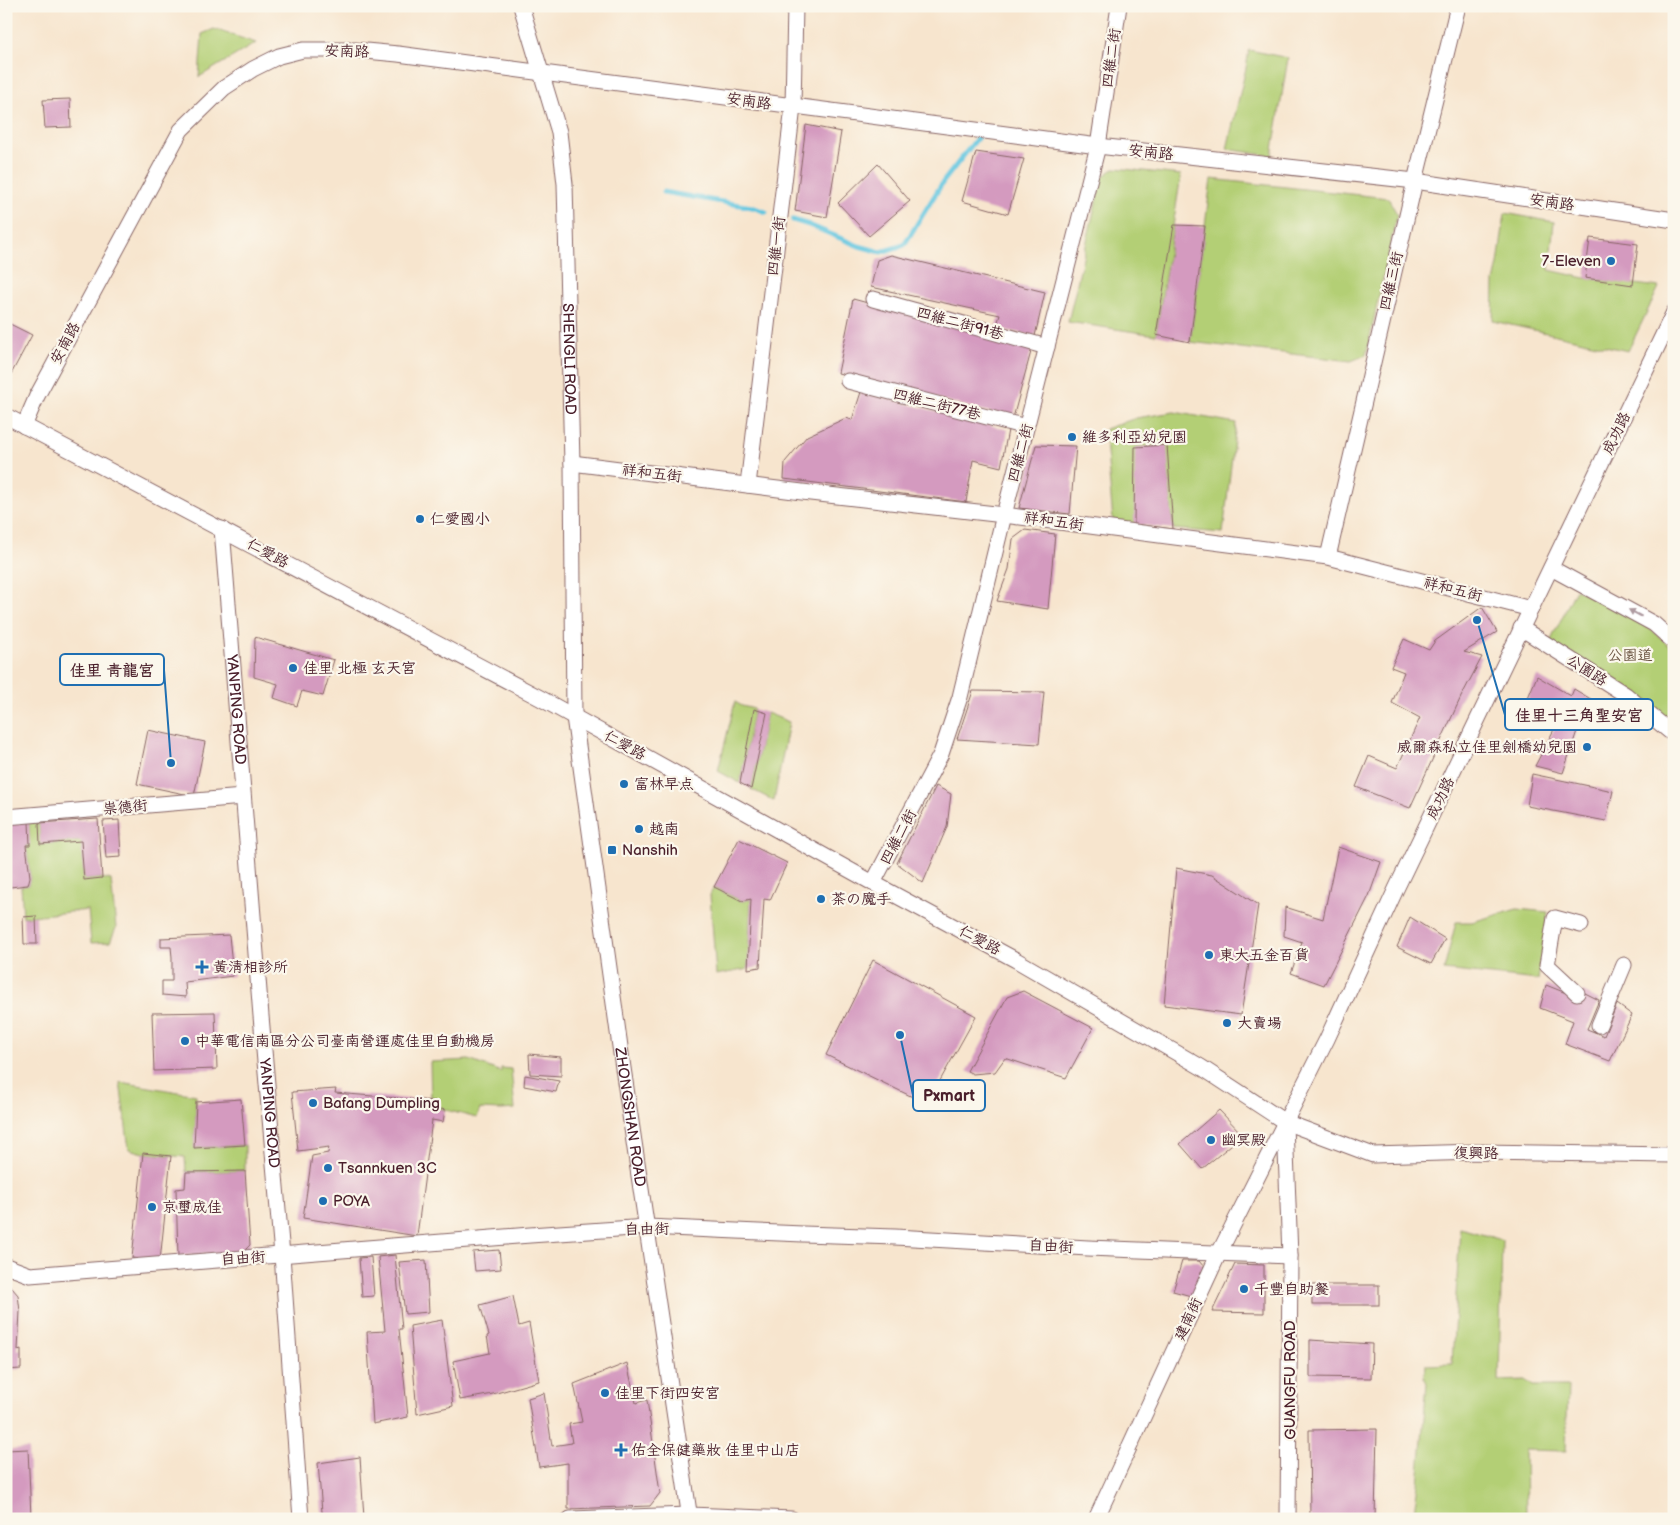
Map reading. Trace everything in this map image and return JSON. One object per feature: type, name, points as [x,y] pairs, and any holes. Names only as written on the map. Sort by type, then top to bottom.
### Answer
[{"type":"street","name":"SHENGLI ROAD","points":[[521,6],[559,132],[565,184],[572,464],[574,716]]},
{"type":"street","name":"四維一街","points":[[748,485],[793,107],[795,6]]},
{"type":"street","name":"四維二街","points":[[873,883],[941,754],[960,698],[1004,514],[1098,146],[1118,6]]},
{"type":"street","name":"四維三街","points":[[1328,557],[1414,181],[1458,6]]},
{"type":"street","name":"安南路","points":[[24,426],[41,388],[181,130],[224,88],[253,69],[279,56],[303,50],[363,51],[1098,146],[1414,181],[1674,220]]},
{"type":"street","name":"四維二街91巷","points":[[873,299],[1047,347]]},
{"type":"street","name":"成功路","points":[[1285,1122],[1327,1039],[1396,889],[1674,312]]},
{"type":"street","name":"四維二街77巷","points":[[848,381],[1026,427]]},
{"type":"street","name":"仁愛路","points":[[6,416],[574,716],[1033,970],[1201,1067],[1285,1122]]},
{"type":"street","name":"祥和五街","points":[[572,464],[1004,514],[1328,557],[1531,609]]},
{"type":"street","name":"YANPING ROAD","points":[[222,529],[282,1255],[301,1519]]},
{"type":"street","points":[[1551,568],[1654,624],[1674,642]]},
{"type":"street","name":"公園路","points":[[1521,628],[1626,696],[1674,735]]},
{"type":"street","name":"ZHONGSHAN ROAD","points":[[574,716],[621,1058],[690,1517]]},
{"type":"street","name":"祟德街","points":[[6,817],[243,797]]},
{"type":"street","points":[[1577,993],[1547,965],[1555,918],[1581,925]]},
{"type":"street","points":[[1599,1025],[1624,965]]},
{"type":"street","name":"復興路","points":[[1285,1122],[1373,1155],[1476,1152],[1674,1155]]},
{"type":"street","name":"建南街","points":[[1096,1519],[1218,1253],[1285,1122]]},
{"type":"street","name":"GUANGFU ROAD","points":[[1285,1122],[1290,1256],[1288,1519]]},
{"type":"street","name":"自由街","points":[[6,1266],[30,1275],[647,1227],[1290,1256]]},
{"type":"street","points":[[570,1519],[690,1517],[792,1519]]},
{"type":"green space","points":[[214,29],[256,43],[199,77],[202,34]]},
{"type":"green space","points":[[1249,50],[1288,58],[1272,156],[1227,149]]},
{"type":"green space","points":[[1115,168],[1181,175],[1156,335],[1068,322],[1102,177]]},
{"type":"green space","points":[[1211,179],[1388,198],[1397,214],[1366,355],[1351,361],[1190,342]]},
{"type":"green space","points":[[1505,213],[1554,222],[1549,270],[1585,278],[1659,287],[1628,351],[1493,321],[1494,282]]},
{"type":"green space","points":[[1174,412],[1236,423],[1223,533],[1173,529],[1166,446],[1134,524],[1113,521],[1105,429],[1136,418]]},
{"type":"green space","name":"公園道","points":[[1576,589],[1651,629],[1674,650],[1674,729],[1550,642]]},
{"type":"green space","points":[[735,702],[754,709],[740,783],[718,771]]},
{"type":"green space","points":[[767,713],[789,722],[774,801],[751,789]]},
{"type":"green space","points":[[29,822],[39,823],[41,844],[82,841],[84,880],[102,878],[111,880],[116,928],[110,942],[91,943],[88,910],[23,917],[21,886],[28,885],[30,877],[26,845],[29,845]]},
{"type":"green space","points":[[714,887],[742,901],[751,899],[748,969],[716,975],[710,895]]},
{"type":"green space","points":[[1517,909],[1548,912],[1538,980],[1444,970],[1456,922],[1472,922]]},
{"type":"green space","points":[[469,1060],[501,1072],[501,1068],[511,1069],[515,1109],[480,1109],[477,1118],[434,1107],[431,1101],[430,1062]]},
{"type":"green space","points":[[120,1082],[196,1095],[195,1148],[245,1145],[245,1171],[186,1172],[185,1157],[143,1153],[129,1149]]},
{"type":"green space","points":[[1460,1228],[1502,1240],[1499,1381],[1525,1380],[1533,1386],[1568,1386],[1566,1451],[1525,1450],[1526,1519],[1413,1519],[1427,1383],[1424,1377],[1425,1365],[1452,1364]]},
{"type":"building","points":[[70,99],[71,127],[45,128],[43,100]]},
{"type":"building","points":[[806,125],[841,132],[827,217],[795,211]]},
{"type":"building","points":[[976,152],[1024,159],[1008,214],[962,201]]},
{"type":"building","points":[[878,164],[910,201],[869,236],[838,203]]},
{"type":"building","points":[[1174,225],[1205,226],[1190,342],[1156,335]]},
{"type":"building","name":"7-Eleven","points":[[1590,238],[1638,244],[1633,285],[1585,278]]},
{"type":"building","points":[[891,255],[1045,292],[1035,336],[996,328],[1000,315],[871,287],[877,260]]},
{"type":"building","points":[[853,299],[1032,348],[1013,418],[838,373]]},
{"type":"building","points":[[6,322],[32,335],[9,378],[6,376]]},
{"type":"building","points":[[861,392],[1008,430],[1001,467],[973,460],[966,502],[784,479],[785,462],[807,436],[846,418],[852,420]]},
{"type":"building","points":[[1036,445],[1076,446],[1070,514],[1019,508]]},
{"type":"building","points":[[1167,445],[1173,529],[1134,524],[1135,447]]},
{"type":"building","points":[[1025,530],[1055,534],[1048,609],[997,601],[1009,569],[1013,539]]},
{"type":"building","points":[[1482,607],[1497,632],[1464,652],[1482,657],[1461,697],[1410,808],[1356,787],[1369,756],[1397,768],[1420,718],[1392,703],[1404,672],[1391,667],[1404,639],[1429,650],[1435,641]]},
{"type":"building","name":"佳里 北極 玄天宮","points":[[255,637],[334,660],[323,696],[302,691],[297,706],[274,698],[278,684],[254,677]]},
{"type":"building","points":[[1537,676],[1571,696],[1574,689],[1594,701],[1579,725],[1563,773],[1535,766],[1561,716],[1527,700]]},
{"type":"building","points":[[973,691],[1044,692],[1039,744],[957,739]]},
{"type":"building","points":[[754,709],[767,713],[751,789],[740,783]]},
{"type":"building","points":[[148,730],[205,742],[194,796],[137,784]]},
{"type":"building","points":[[1532,774],[1613,791],[1606,821],[1527,806]]},
{"type":"building","points":[[936,786],[951,794],[947,827],[923,883],[897,863]]},
{"type":"building","points":[[98,819],[102,878],[84,880],[81,841],[40,844],[39,823]]},
{"type":"building","points":[[119,820],[121,857],[106,858],[103,821]]},
{"type":"building","points":[[29,822],[30,845],[26,845],[30,877],[28,885],[10,887],[6,824]]},
{"type":"building","points":[[739,839],[787,863],[770,900],[764,899],[760,967],[748,969],[751,899],[742,901],[714,887]]},
{"type":"building","points":[[1338,847],[1381,862],[1369,896],[1324,985],[1291,973],[1302,942],[1284,936],[1285,907],[1323,919]]},
{"type":"building","name":"東大五金百貨","points":[[1176,868],[1212,875],[1258,905],[1241,1015],[1164,1005]]},
{"type":"building","points":[[36,916],[37,944],[24,944],[23,917]]},
{"type":"building","points":[[1410,917],[1445,939],[1431,964],[1397,947]]},
{"type":"building","points":[[229,935],[233,976],[185,982],[186,997],[162,995],[162,981],[172,981],[172,957],[171,947],[161,947],[161,938]]},
{"type":"building","points":[[873,960],[976,1016],[927,1104],[826,1055]]},
{"type":"building","points":[[1546,985],[1581,999],[1583,992],[1599,1000],[1587,1029],[1604,1036],[1617,1004],[1632,1015],[1610,1061],[1565,1044],[1573,1021],[1540,1008]]},
{"type":"building","points":[[1023,991],[1093,1028],[1066,1078],[1005,1058],[995,1072],[973,1074],[967,1071],[1007,997]]},
{"type":"building","name":"中華電信南區分公司臺南營運處佳里自動機房","points":[[215,1012],[217,1069],[154,1071],[152,1013]]},
{"type":"building","points":[[529,1054],[561,1057],[561,1076],[530,1074]]},
{"type":"building","points":[[525,1075],[559,1081],[556,1092],[524,1086]]},
{"type":"building","points":[[336,1089],[335,1093],[435,1101],[434,1107],[445,1110],[443,1122],[432,1120],[417,1236],[303,1218],[312,1156],[328,1153],[329,1147],[298,1151],[292,1092]]},
{"type":"building","points":[[241,1099],[245,1145],[194,1148],[196,1102]]},
{"type":"building","name":"幽冥殿","points":[[1219,1110],[1243,1135],[1202,1169],[1180,1144]]},
{"type":"building","name":"京璽成佳","points":[[143,1153],[171,1156],[160,1261],[132,1258]]},
{"type":"building","points":[[245,1171],[250,1245],[243,1252],[178,1256],[176,1189],[185,1188],[186,1172]]},
{"type":"building","points":[[499,1250],[501,1269],[475,1271],[473,1252]]},
{"type":"building","points":[[395,1255],[402,1329],[399,1329],[408,1417],[373,1424],[367,1332],[385,1331],[378,1257]]},
{"type":"building","points":[[371,1257],[374,1296],[362,1297],[359,1258]]},
{"type":"building","points":[[426,1260],[429,1312],[405,1314],[399,1262]]},
{"type":"building","points":[[1182,1261],[1199,1261],[1204,1267],[1191,1296],[1173,1291]]},
{"type":"building","name":"千豐自助餐","points":[[1235,1264],[1264,1265],[1264,1313],[1212,1312]]},
{"type":"building","points":[[6,1281],[18,1295],[20,1311],[18,1350],[21,1349],[21,1369],[6,1370]]},
{"type":"building","points":[[1312,1285],[1379,1285],[1379,1305],[1312,1305]]},
{"type":"building","points":[[513,1296],[519,1326],[529,1323],[539,1381],[493,1394],[460,1400],[453,1361],[490,1353],[487,1336],[489,1335],[480,1305]]},
{"type":"building","points":[[442,1320],[453,1406],[417,1414],[410,1326]]},
{"type":"building","points":[[1310,1340],[1372,1344],[1371,1378],[1310,1377]]},
{"type":"building","points":[[627,1363],[636,1403],[647,1400],[660,1493],[650,1506],[568,1509],[568,1463],[539,1467],[528,1398],[544,1393],[552,1446],[572,1443],[569,1424],[582,1422],[574,1384]]},
{"type":"building","points":[[1377,1429],[1375,1519],[1310,1519],[1309,1430]]},
{"type":"building","points":[[28,1449],[31,1517],[6,1518],[6,1450]]},
{"type":"building","points":[[360,1457],[364,1518],[328,1519],[322,1512],[318,1463]]},
{"type":"waterway","points":[[793,220],[859,246],[881,252],[904,245],[943,182],[978,137]]},
{"type":"waterway","points":[[663,192],[752,207],[766,212]]},
{"type":"place","name":"7-Eleven","points":[[1611,261]]},
{"type":"place","name":"維多利亞幼兒園","points":[[1072,437]]},
{"type":"place","name":"仁愛國小","points":[[420,519]]},
{"type":"place","name":"佳里十三角聖安宮","points":[[1477,620]]},
{"type":"place","name":"佳里 北極 玄天宮","points":[[293,668]]},
{"type":"place","name":"威爾森私立佳里劍橋幼兒園","points":[[1587,747]]},
{"type":"place","name":"佳里 青龍宮","points":[[171,763]]},
{"type":"place","name":"富林早点","points":[[624,784]]},
{"type":"place","name":"越南","points":[[639,829]]},
{"type":"place","name":"Nanshih","points":[[612,850]]},
{"type":"place","name":"茶の魔手","points":[[821,899]]},
{"type":"place","name":"東大五金百貨","points":[[1209,955]]},
{"type":"place","name":"黃清相診所","points":[[202,967]]},
{"type":"place","name":"大賣場","points":[[1227,1023]]},
{"type":"place","name":"Pxmart","points":[[900,1035]]},
{"type":"place","name":"中華電信南區分公司臺南營運處佳里自動機房","points":[[185,1041]]},
{"type":"place","name":"Bafang Dumpling","points":[[313,1103]]},
{"type":"place","name":"幽冥殿","points":[[1211,1140]]},
{"type":"place","name":"Tsannkuen 3C","points":[[328,1168]]},
{"type":"place","name":"POYA","points":[[323,1201]]},
{"type":"place","name":"京璽成佳","points":[[152,1207]]},
{"type":"place","name":"千豐自助餐","points":[[1244,1289]]},
{"type":"place","name":"佳里下街四安宮","points":[[605,1393]]},
{"type":"place","name":"佑全保健藥妝 佳里中山店","points":[[621,1450]]}]
